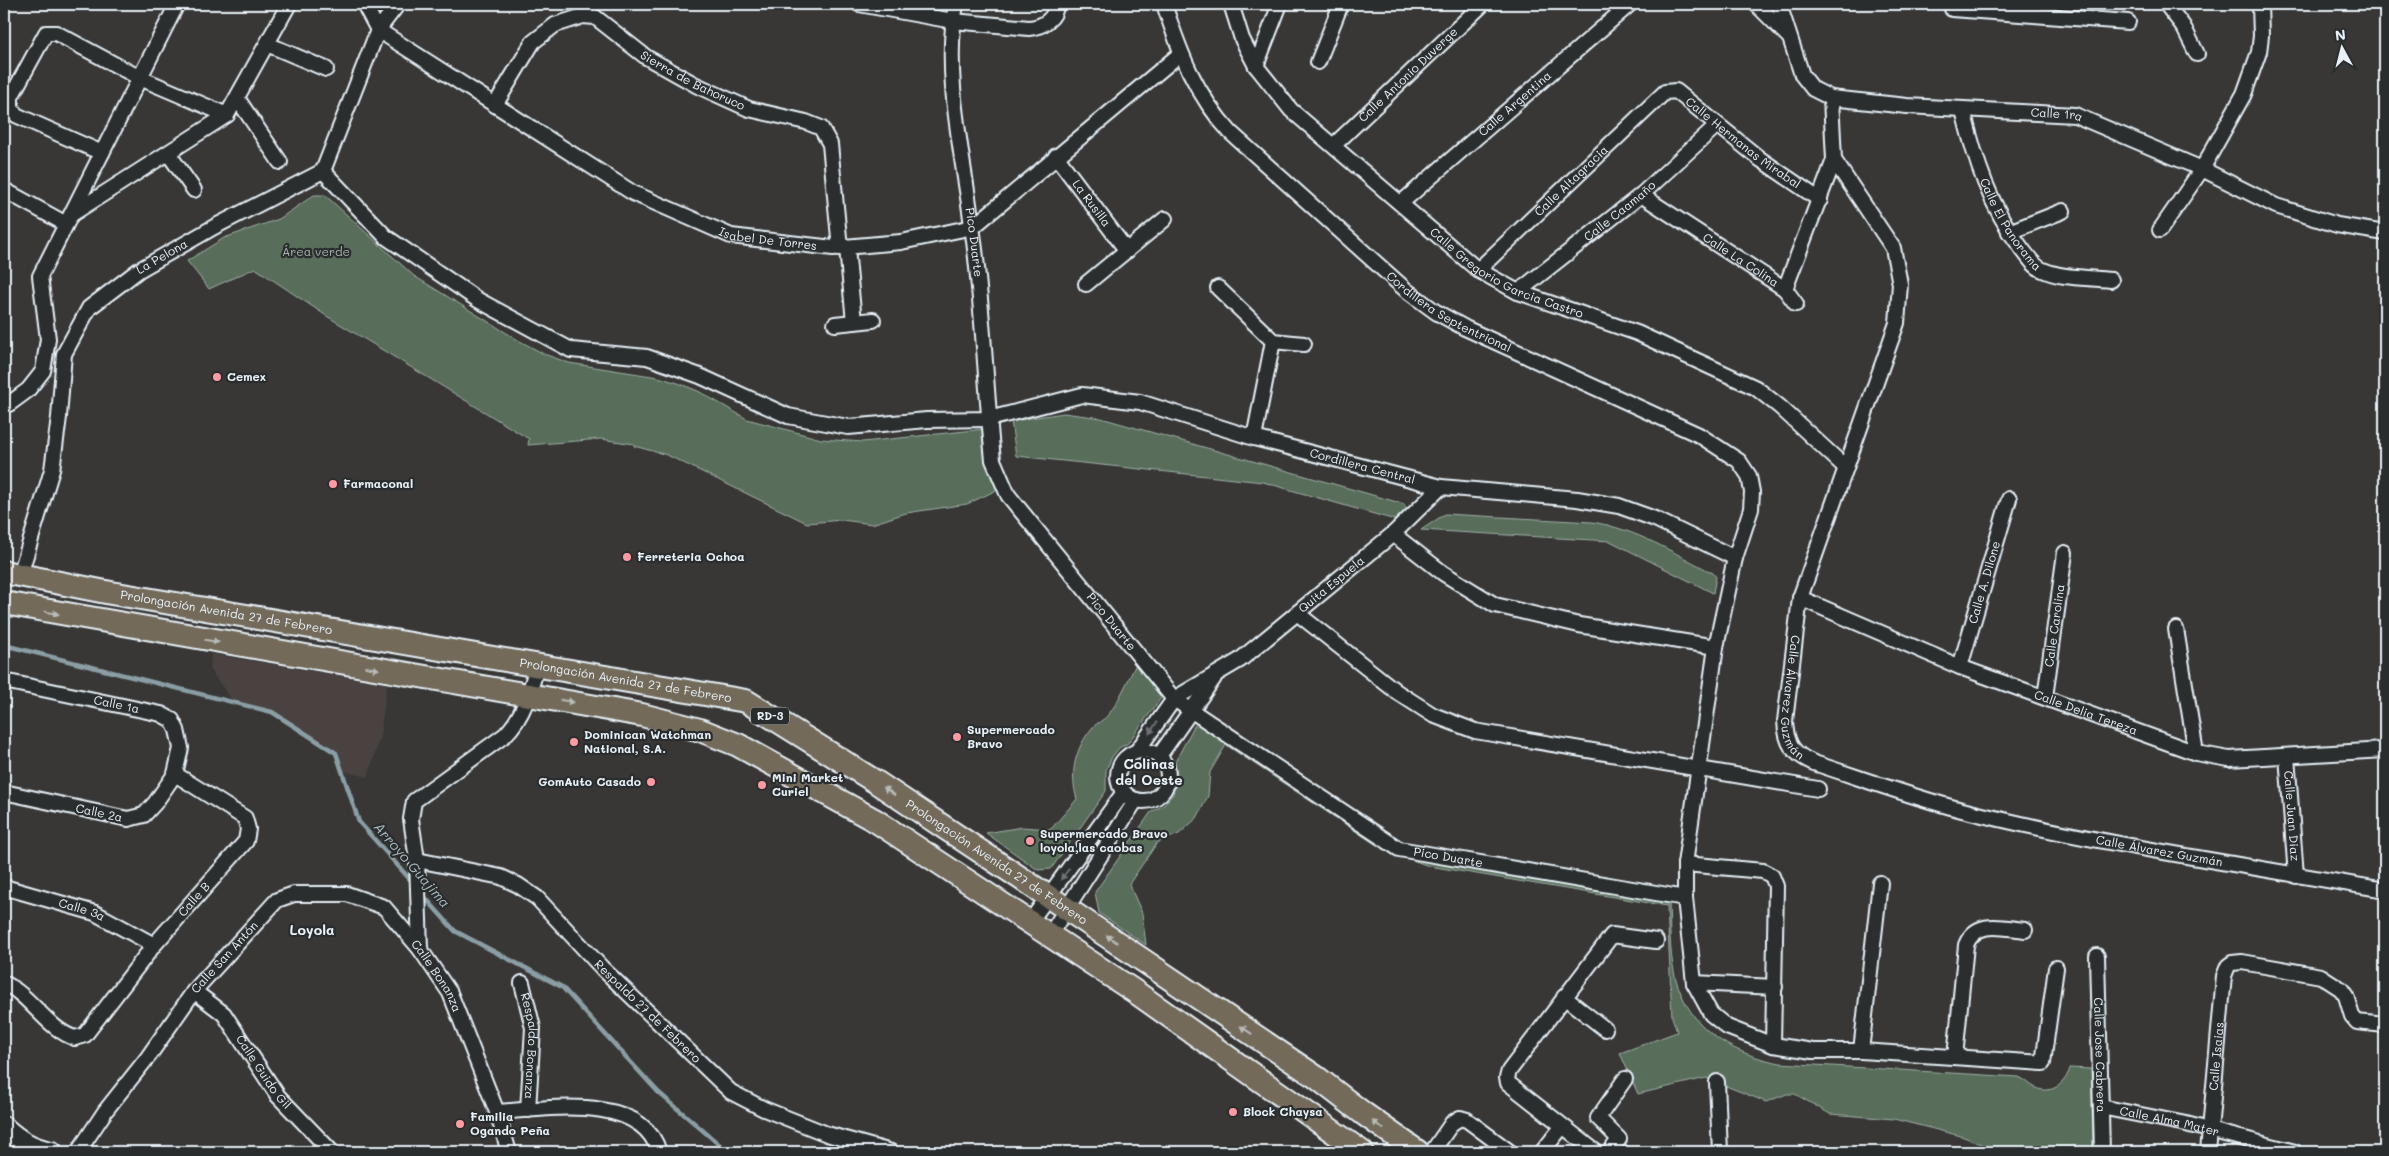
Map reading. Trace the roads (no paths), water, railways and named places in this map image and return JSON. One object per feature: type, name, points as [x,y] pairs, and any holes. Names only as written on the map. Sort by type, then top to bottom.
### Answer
[{"type":"main road","name":"Prolongación Avenida 27 de Febrero","points":[[12,573],[111,593],[746,702],[876,782],[1067,909],[1316,1077],[1418,1152]]},
{"type":"main road","points":[[106,623],[111,593]]},
{"type":"main road","points":[[4,604],[642,715],[700,730],[738,745],[876,821],[1228,1056],[1362,1152]]},
{"type":"street","points":[[4,404],[9,404],[28,390],[43,371],[48,339],[40,276],[177,4]]},
{"type":"street","points":[[69,220],[228,115],[289,4]]},
{"type":"street","name":"Isabel De Torres","points":[[364,4],[378,30],[633,193],[731,236],[844,248],[902,242],[973,227],[1180,54]]},
{"type":"street","points":[[323,171],[378,30],[398,4]]},
{"type":"street","points":[[859,4],[953,20],[1040,27],[1050,20],[1056,4]]},
{"type":"street","name":"Pico Duarte","points":[[956,4],[953,20],[953,90],[973,227],[993,460],[1008,495],[1174,699],[1399,849],[1685,898]]},
{"type":"street","name":"Cordillera Septentrional","points":[[1164,4],[1180,54],[1206,102],[1231,133],[1406,290],[1436,312],[1531,360],[1699,435],[1738,461],[1749,476],[1752,492],[1751,509],[1735,558],[1716,647],[1685,864],[1685,898],[1694,984]]},
{"type":"street","name":"Calle Gregorio Garcia Castro","points":[[1231,4],[1242,39],[1256,66],[1291,110],[1401,202],[1478,270],[1518,292],[1637,333],[1756,388],[1780,407],[1846,468]]},
{"type":"street","points":[[1256,66],[1280,4]]},
{"type":"street","points":[[1318,62],[1341,4]]},
{"type":"street","name":"Calle Antonio Duverge","points":[[1334,145],[1483,4]]},
{"type":"street","name":"Calle Argentina","points":[[1401,202],[1630,4]]},
{"type":"street","name":"Calle 1ra","points":[[1756,4],[1790,38],[1802,75],[1807,83],[1813,89],[1831,98],[1963,110],[2058,112],[2075,115],[2202,169],[2276,206],[2337,225],[2385,232]]},
{"type":"street","points":[[1780,4],[1790,38]]},
{"type":"street","points":[[2166,4],[2182,26],[2197,54]]},
{"type":"street","points":[[2160,230],[2202,169],[2244,94],[2262,36],[2260,4]]},
{"type":"street","points":[[1952,9],[2028,9],[2128,22]]},
{"type":"street","name":"Sierra de Bahoruco","points":[[495,105],[533,42],[555,25],[583,16],[594,17],[646,57],[696,85],[749,109],[806,122],[822,128],[830,144],[854,322]]},
{"type":"street","points":[[102,153],[16,115],[11,108],[11,97],[46,33],[56,33],[140,78],[228,115]]},
{"type":"street","points":[[267,44],[326,69]]},
{"type":"street","name":"Calle Hermanas Mirabal","points":[[1665,92],[1676,91],[1760,159],[1820,200]]},
{"type":"street","name":"Calle Altagracia","points":[[1478,270],[1665,92]]},
{"type":"street","points":[[237,98],[280,162]]},
{"type":"street","points":[[1831,98],[1834,160]]},
{"type":"street","name":"Calle El Panorama","points":[[1963,110],[1982,179],[2009,232],[2041,270],[2110,280]]},
{"type":"street","name":"Calle Caamaño","points":[[1518,292],[1641,195],[1718,125]]},
{"type":"street","points":[[168,153],[194,190]]},
{"type":"street","name":"La Rusilla","points":[[1056,156],[1127,251]]},
{"type":"street","name":"Calle La Colina","points":[[1641,195],[1784,289],[1834,160]]},
{"type":"street","name":"Calle Álvarez Guzmán","points":[[1834,160],[1893,248],[1900,284],[1897,323],[1800,598],[1785,721],[1790,748],[1800,758],[1970,812],[2035,827],[2296,876],[2385,890]]},
{"type":"street","name":"Cordillera Central","points":[[323,171],[386,237],[478,300],[571,350],[647,357],[700,376],[788,416],[848,428],[927,420],[989,419],[1082,395],[1140,402],[1254,438],[1441,487],[1577,499],[1620,506],[1655,518],[1735,558]]},
{"type":"street","name":"La Pelona","points":[[12,573],[52,470],[64,354],[89,308],[139,270],[214,227],[323,171]]},
{"type":"street","points":[[5,194],[69,220]]},
{"type":"street","points":[[2009,232],[2063,211]]},
{"type":"street","points":[[1086,284],[1164,219]]},
{"type":"street","points":[[1218,288],[1273,341],[1304,344]]},
{"type":"street","points":[[1784,289],[1796,304]]},
{"type":"street","points":[[835,324],[873,320]]},
{"type":"street","points":[[1254,438],[1273,341]]},
{"type":"street","name":"Quita Espuela","points":[[1216,676],[1240,660],[1393,534],[1441,487]]},
{"type":"street","name":"Calle A. Dilone","points":[[1960,667],[2009,499]]},
{"type":"street","points":[[1393,534],[1443,573],[1495,605],[1579,625],[1716,647]]},
{"type":"street","name":"Calle Carolina","points":[[2045,697],[2065,553]]},
{"type":"street","name":"Calle Delia Tereza","points":[[1800,598],[1960,667],[2196,753],[2229,759],[2385,750]]},
{"type":"street","points":[[1297,613],[1397,692],[1433,715],[1475,731],[1818,789]]},
{"type":"street","points":[[2176,629],[2196,753]]},
{"type":"street","name":"Calle Bonanza","points":[[509,1152],[497,1112],[450,993],[420,949],[417,860],[411,819],[414,801],[505,735],[513,727],[529,694],[536,665]]},
{"type":"street","points":[[1137,751],[1174,699],[1216,676]]},
{"type":"street","points":[[1159,756],[1216,676]]},
{"type":"street","name":"Calle 1a","points":[[4,682],[161,714],[172,720],[178,730],[180,748],[176,774]]},
{"type":"street","points":[[1137,751],[1153,752],[1159,756],[1168,769],[1167,784],[1158,796],[1151,800],[1130,796],[1119,784],[1119,768],[1129,754],[1137,751]]},
{"type":"street","name":"Calle Juan Diaz","points":[[2287,756],[2296,876]]},
{"type":"street","name":"Calle 2a","points":[[4,792],[128,819],[144,815],[156,803],[176,774]]},
{"type":"street","name":"Calle B","points":[[4,983],[16,989],[60,1032],[75,1038],[84,1035],[154,945],[246,841],[249,835],[245,818],[176,774]]},
{"type":"street","points":[[1029,923],[1130,796]]},
{"type":"street","points":[[1049,936],[1118,824],[1130,796]]},
{"type":"street","name":"Respaldo 27 de Febrero","points":[[417,860],[501,877],[518,885],[537,898],[602,968],[731,1092],[764,1109],[818,1130],[891,1152]]},
{"type":"street","points":[[1685,864],[1763,871],[1772,876],[1776,886],[1776,987],[1773,1044]]},
{"type":"street","points":[[1861,1052],[1880,883]]},
{"type":"street","name":"Calle 3a","points":[[4,887],[95,913],[154,945]]},
{"type":"street","name":"Calle San Antón","points":[[78,1152],[106,1110],[148,1057],[194,991],[277,900],[294,894],[347,894],[384,907],[420,949]]},
{"type":"street","points":[[1955,1057],[1968,938],[1980,929],[1990,926],[2025,930]]},
{"type":"street","points":[[1596,1152],[1508,1083],[1509,1070],[1612,935],[1656,941]]},
{"type":"street","name":"Calle Jose Cabrera","points":[[2097,956],[2102,1152]]},
{"type":"street","name":"Calle Isaias","points":[[2208,1152],[2224,976],[2228,966],[2232,963],[2248,962],[2321,976],[2341,989],[2346,996],[2352,1016],[2357,1022],[2385,1025]]},
{"type":"street","points":[[1694,984],[1711,1014],[1727,1027],[1773,1044],[1813,1051],[2044,1063],[2056,968]]},
{"type":"street","name":"Respaldo Bonanza","points":[[522,982],[533,1028],[528,1110]]},
{"type":"street","points":[[1694,984],[1776,987]]},
{"type":"street","name":"Calle Guido Gil","points":[[194,991],[224,1014],[278,1096],[332,1152]]},
{"type":"street","points":[[1564,997],[1605,1029]]},
{"type":"street","points":[[1610,1152],[1619,1139],[1598,1118],[1626,1078]]},
{"type":"street","points":[[1717,1082],[1720,1152]]},
{"type":"street","points":[[497,1112],[574,1107],[600,1109],[626,1116],[648,1129],[659,1152]]},
{"type":"street","name":"Calle Alma Mater","points":[[2101,1107],[2211,1130],[2295,1152]]},
{"type":"street","points":[[1432,1152],[1452,1123],[1460,1118],[1467,1120],[1510,1152]]},
{"type":"street","points":[[4,1127],[16,1138],[43,1152]]},
{"type":"street","points":[[1542,1152],[1562,1127]]},
{"type":"waterway","name":"Arroyo Guajima","points":[[4,645],[272,712],[336,753],[359,822],[415,885]]},
{"type":"waterway","name":"Arroyo Guajima","points":[[421,893],[455,931],[562,987],[658,1092],[728,1152]]},
{"type":"place","name":"Cemex","points":[[217,377]]},
{"type":"place","name":"Farmaconal","points":[[333,484]]},
{"type":"place","name":"Ferreteria Ochoa","points":[[627,557]]},
{"type":"place","name":"Supermercado Bravo","points":[[957,737]]},
{"type":"place","name":"Dominican Watchman National, S.A.","points":[[574,742]]},
{"type":"place","name":"GomAuto Casado","points":[[651,782]]},
{"type":"place","name":"Mini Market Curiel","points":[[762,785]]},
{"type":"place","name":"Supermercado Bravo loyola,las caobas","points":[[1030,841]]},
{"type":"place","name":"Block Chaysa","points":[[1233,1112]]},
{"type":"place","name":"Familia Ogando Peña","points":[[460,1124]]},
{"type":"district","name":"Colinas del Oeste","points":[[1149,772]]},
{"type":"district","name":"Loyola","points":[[312,930]]},
{"type":"park label","name":"Área verde","points":[[316,252]]}]
